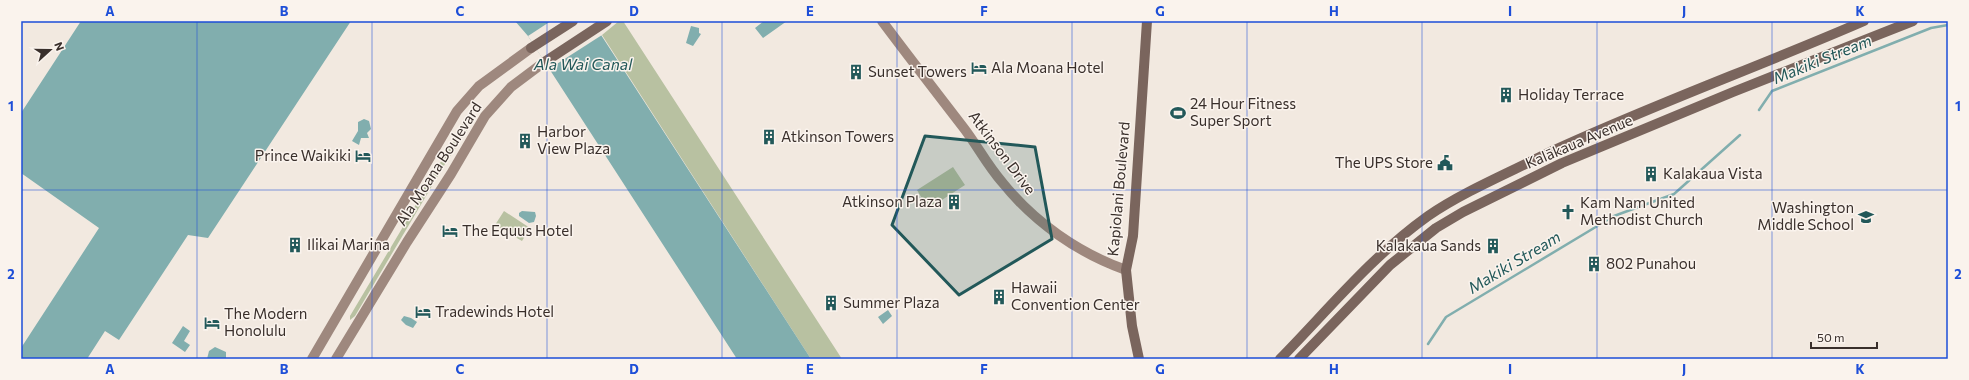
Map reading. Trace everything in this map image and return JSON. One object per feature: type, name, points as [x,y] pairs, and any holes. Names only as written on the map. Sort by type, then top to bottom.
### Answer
[{"type":"main road","name":"Ala Moana Boulevard","points":[[312,359],[457,111],[479,86],[531,48],[573,21]]},
{"type":"main road","name":"Ala Moana Boulevard","points":[[336,359],[407,242],[451,174],[485,116],[511,87],[543,63],[607,21]]},
{"type":"main road","name":"Atkinson Drive","points":[[882,21],[964,128],[1000,181],[1020,203],[1066,240],[1106,263],[1126,270]]},
{"type":"main road","name":"Kapiolani Boulevard","points":[[1139,359],[1132,326],[1126,270],[1133,236],[1147,21]]},
{"type":"main road","name":"Kalākaua Avenue","points":[[1280,359],[1358,277],[1394,242],[1444,205],[1522,166],[1614,123],[1864,21]]},
{"type":"main road","name":"Kalākaua Avenue","points":[[1299,359],[1390,265],[1436,228],[1463,212],[1562,163],[1733,92],[1913,21]]},
{"type":"highlighted area","points":[[925,136],[1035,147],[1052,239],[959,295],[892,225]]},
{"type":"green space","points":[[619,21],[623,21],[842,359],[811,359],[602,35]]},
{"type":"green space","points":[[470,114],[468,129],[445,164],[355,316],[350,320],[350,316],[413,210],[434,168],[442,161],[466,118]]},
{"type":"green space","points":[[953,167],[965,185],[928,209],[917,190]]},
{"type":"green space","points":[[504,211],[530,228],[522,241],[495,225]]},
{"type":"water","points":[[81,21],[351,21],[208,238],[188,235],[119,340],[105,331],[87,359],[21,359],[21,348],[99,228],[21,173],[21,113]]},
{"type":"water","name":"Ala Wai Canal","points":[[515,21],[592,21],[811,359],[737,359],[528,36]]},
{"type":"water","points":[[764,21],[787,21],[763,38],[755,28]]},
{"type":"water","points":[[691,26],[699,28],[699,33],[701,34],[693,46],[686,43]]},
{"type":"water","points":[[364,119],[369,121],[371,129],[367,133],[369,138],[361,138],[359,145],[352,141],[358,131],[358,122]]},
{"type":"water","points":[[522,211],[535,212],[536,216],[534,222],[529,223],[519,216],[519,213]]},
{"type":"water","points":[[888,310],[892,316],[883,324],[878,317]]},
{"type":"water","points":[[404,316],[417,322],[413,328],[406,325],[401,320]]},
{"type":"water","points":[[183,326],[190,331],[184,341],[190,345],[185,352],[172,343]]},
{"type":"water","points":[[215,347],[226,352],[226,359],[207,359],[209,351]]},
{"type":"pier","points":[[551,21],[592,21],[602,35],[549,69],[528,36]]},
{"type":"waterway","name":"Makiki Stream","points":[[1759,110],[1772,91],[1931,28],[1948,25]]},
{"type":"waterway","name":"Makiki Stream","points":[[1428,344],[1446,317],[1614,216],[1674,194],[1740,135]]},
{"type":"place","name":"Ala Moana Hotel","points":[[979,68]]},
{"type":"place","name":"Sunset Towers","points":[[856,72]]},
{"type":"place","name":"Holiday Terrace","points":[[1506,95]]},
{"type":"place","name":"24 Hour Fitness Super Sport","points":[[1178,113]]},
{"type":"place","name":"Atkinson Towers","points":[[769,137]]},
{"type":"place","name":"Harbor View Plaza","points":[[525,141]]},
{"type":"place","name":"Prince Waikiki","points":[[363,156]]},
{"type":"place","name":"The UPS Store","points":[[1445,163]]},
{"type":"place","name":"Kalakaua Vista","points":[[1651,174]]},
{"type":"place","name":"Atkinson Plaza","points":[[954,202]]},
{"type":"place","name":"Kam Nam United Methodist Church","points":[[1568,212]]},
{"type":"place","name":"Washington Middle School","points":[[1866,217]]},
{"type":"place","name":"The Equus Hotel","points":[[450,231]]},
{"type":"place","name":"Ilikai Marina","points":[[295,245]]},
{"type":"place","name":"Kalakaua Sands","points":[[1493,246]]},
{"type":"place","name":"802 Punahou","points":[[1594,264]]},
{"type":"place","name":"Hawaii Convention Center","points":[[999,297]]},
{"type":"place","name":"Summer Plaza","points":[[831,303]]},
{"type":"place","name":"Tradewinds Hotel","points":[[423,312]]},
{"type":"place","name":"The Modern Honolulu","points":[[212,323]]}]
